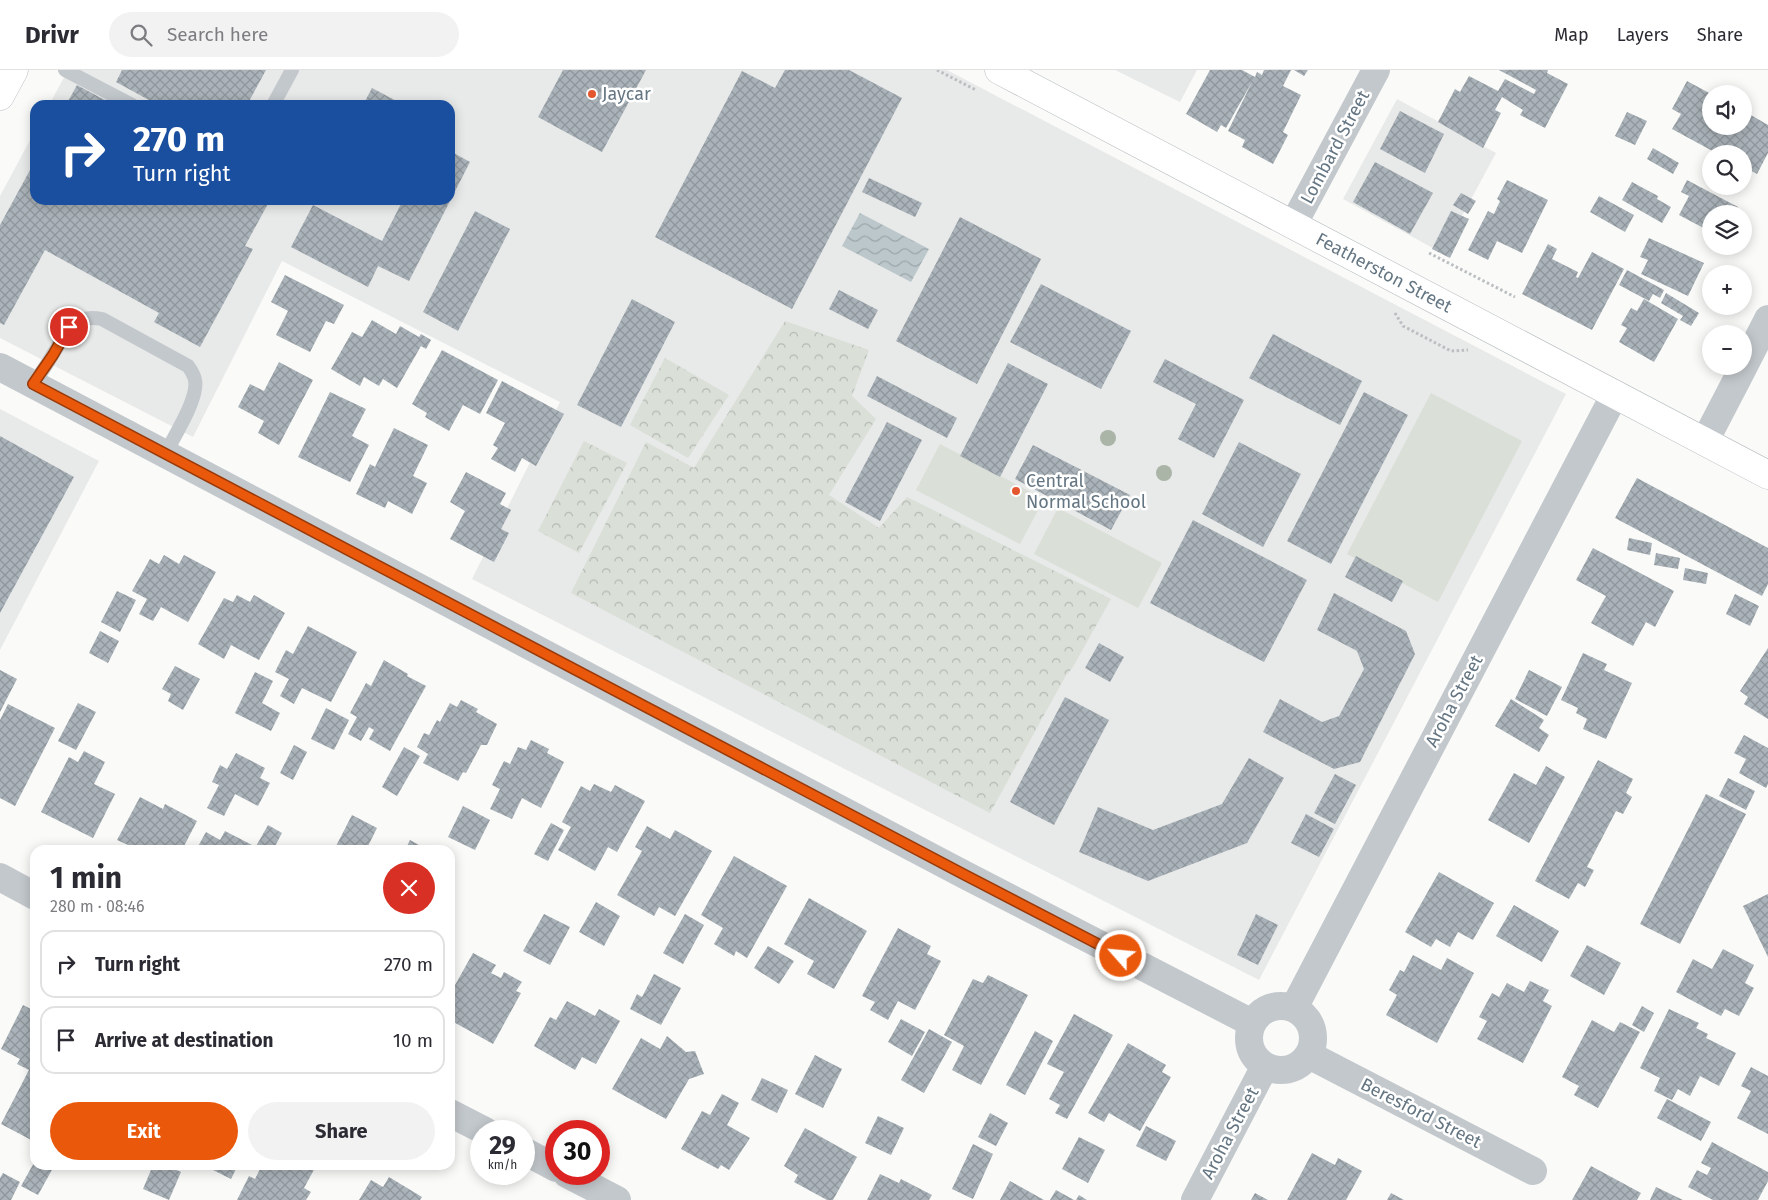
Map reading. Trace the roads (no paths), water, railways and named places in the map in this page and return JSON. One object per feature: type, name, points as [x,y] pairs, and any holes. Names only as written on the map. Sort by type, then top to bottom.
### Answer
[{"type":"main road","points":[[0,96],[14,70]]},
{"type":"main road","name":"Featherston Street","points":[[999,70],[1768,475]]},
{"type":"street","name":"Lombard Street","points":[[1294,225],[1376,70]]},
{"type":"street","points":[[1752,350],[1768,319]]},
{"type":"street","points":[[0,367],[965,875],[1252,1023]]},
{"type":"street","points":[[1705,441],[1739,375]]},
{"type":"street","name":"Aroha Street","points":[[1294,1008],[1615,394]]},
{"type":"street","points":[[0,878],[30,893]]},
{"type":"street","points":[[1285,1005],[1294,1008],[1304,1014],[1310,1023],[1314,1033],[1314,1045],[1303,1063],[1294,1068],[1275,1070],[1265,1066],[1258,1060],[1249,1043],[1252,1023],[1265,1009],[1285,1005]]},
{"type":"street","name":"Beresford Street","points":[[1309,1055],[1533,1171]]},
{"type":"street","name":"Aroha Street","points":[[1194,1200],[1265,1066]]},
{"type":"street","points":[[455,1116],[470,1123]]},
{"type":"street","points":[[588,1185],[617,1200]]},
{"type":"lane","points":[[65,70],[122,100]]},
{"type":"lane","points":[[276,100],[292,70]]},
{"type":"lane","points":[[33,384],[69,327],[84,318],[102,319],[188,366],[192,372],[196,389],[194,398],[166,453]]},
{"type":"water","points":[[860,213],[929,249],[911,282],[842,246]]},
{"type":"place","name":"Jaycar","points":[[592,94]]},
{"type":"place","name":"Central Normal School","points":[[1016,491]]}]
